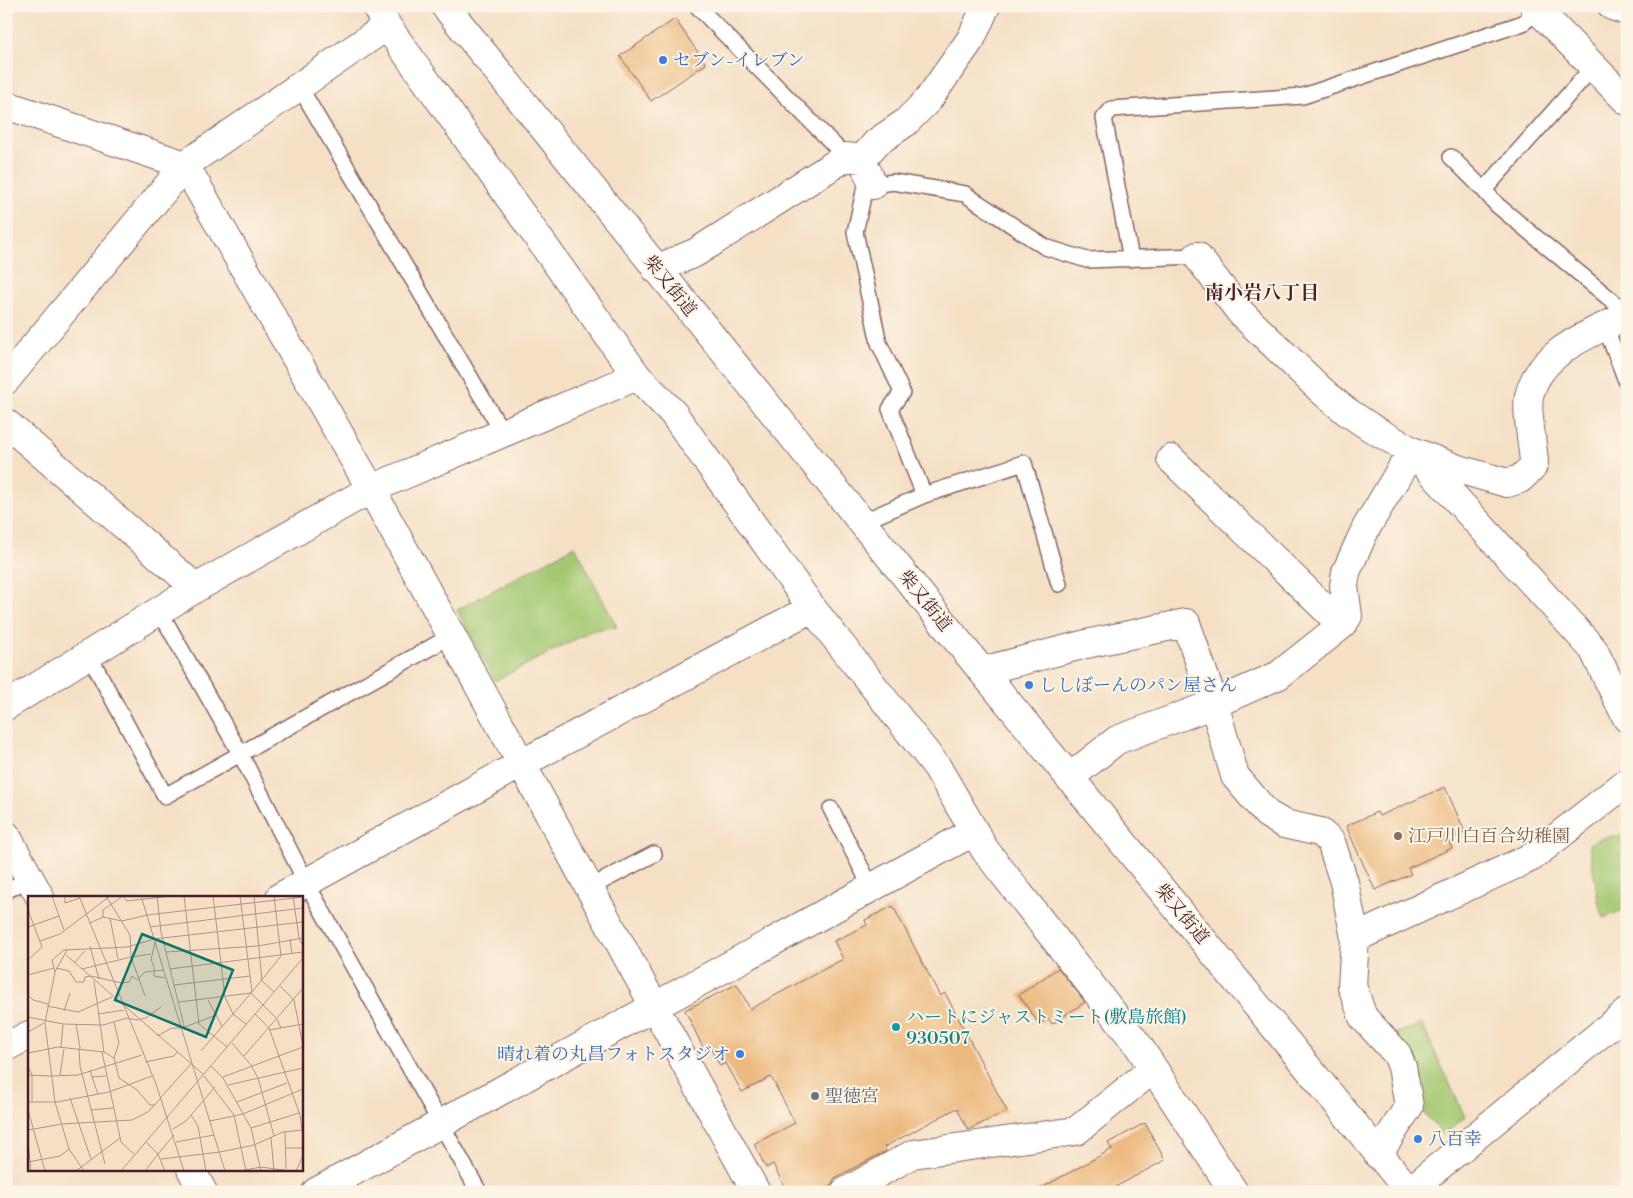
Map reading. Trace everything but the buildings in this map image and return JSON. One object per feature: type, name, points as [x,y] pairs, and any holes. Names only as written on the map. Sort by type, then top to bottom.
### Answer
[{"type":"street","name":"柴又街道","points":[[445,6],[982,671],[1409,1192]]},
{"type":"street","points":[[656,269],[695,253],[854,158],[905,123],[928,100],[971,39],[986,6]]},
{"type":"street","points":[[1612,6],[1627,11]]},
{"type":"street","points":[[1536,9],[1627,101]]},
{"type":"street","points":[[6,380],[185,166],[299,86],[382,16],[637,376],[673,413],[812,608],[937,767],[985,850],[1138,1045],[1234,1192]]},
{"type":"street","points":[[6,105],[185,166],[371,489],[756,1192]]},
{"type":"street","points":[[854,158],[873,185]]},
{"type":"street","points":[[1197,256],[1241,313],[1323,392],[1346,411],[1412,451],[1458,469],[1507,483],[1520,479],[1532,468],[1534,462],[1529,398],[1537,374],[1554,355],[1620,318]]},
{"type":"street","points":[[6,706],[196,588],[371,489],[637,376]]},
{"type":"street","points":[[6,423],[196,588]]},
{"type":"street","points":[[1069,778],[1117,740],[1214,704],[1279,675],[1342,625],[1348,616],[1344,586],[1346,572],[1366,528],[1412,451]]},
{"type":"street","points":[[1412,451],[1593,649],[1627,718]]},
{"type":"street","points":[[1171,459],[1342,625]]},
{"type":"street","points":[[282,896],[521,764],[812,608]]},
{"type":"street","points":[[982,671],[1086,644],[1186,623],[1214,704],[1235,776],[1267,814],[1284,824],[1320,832],[1331,842],[1344,882],[1355,938],[1352,986],[1363,1017],[1397,1054],[1402,1068],[1409,1106],[1378,1155]]},
{"type":"street","points":[[1355,938],[1532,857],[1627,782]]},
{"type":"street","points":[[316,1192],[974,832]]},
{"type":"street","points":[[6,835],[35,887]]},
{"type":"street","points":[[1409,1192],[1627,1012]]},
{"type":"street","points":[[6,1048],[28,1036]]},
{"type":"street","points":[[845,1192],[913,1154],[1076,1131],[1153,1069]]},
{"type":"street","points":[[192,1170],[203,1192]]},
{"type":"lane","points":[[697,6],[854,158]]},
{"type":"lane","points":[[1131,259],[1104,118],[1112,109],[1303,96],[1522,23],[1536,9]]},
{"type":"lane","points":[[1484,190],[1593,67]]},
{"type":"lane","points":[[299,86],[503,433]]},
{"type":"lane","points":[[1451,157],[1497,204],[1620,318],[1627,384]]},
{"type":"lane","points":[[924,495],[890,409],[902,392],[879,343],[855,232],[864,192],[873,185],[892,182],[966,194],[1045,247],[1087,260],[1197,256]]},
{"type":"lane","points":[[862,522],[924,495],[1024,463],[1060,584]]},
{"type":"lane","points":[[160,612],[240,753],[306,882],[478,1192]]},
{"type":"lane","points":[[89,655],[165,796],[451,636]]},
{"type":"lane","points":[[831,809],[871,887]]},
{"type":"lane","points":[[589,888],[654,854]]},
{"type":"lane","points":[[6,891],[35,887]]},
{"type":"green space","points":[[575,546],[617,627],[593,630],[495,681],[457,610]]},
{"type":"green space","points":[[1627,834],[1627,908],[1604,918],[1599,905],[1589,844],[1602,838]]},
{"type":"green space","points":[[1422,1024],[1465,1117],[1443,1135],[1419,1107],[1394,1034]]},
{"type":"place","name":"セブン-イレブン","points":[[663,60]]},
{"type":"place","name":"ししぼーんのパン屋さん","points":[[1029,685]]},
{"type":"place","name":"江戸川白百合幼稚園","points":[[1398,836]]},
{"type":"place","name":"ハートにジャストミート(敷島旅館) 930507","points":[[896,1027]]},
{"type":"place","name":"晴れ着の丸昌フォトスタジオ","points":[[740,1054]]},
{"type":"place","name":"聖徳宮","points":[[815,1096]]},
{"type":"place","name":"八百幸","points":[[1418,1139]]},
{"type":"district","name":"南小岩八丁目","points":[[1262,293]]}]
